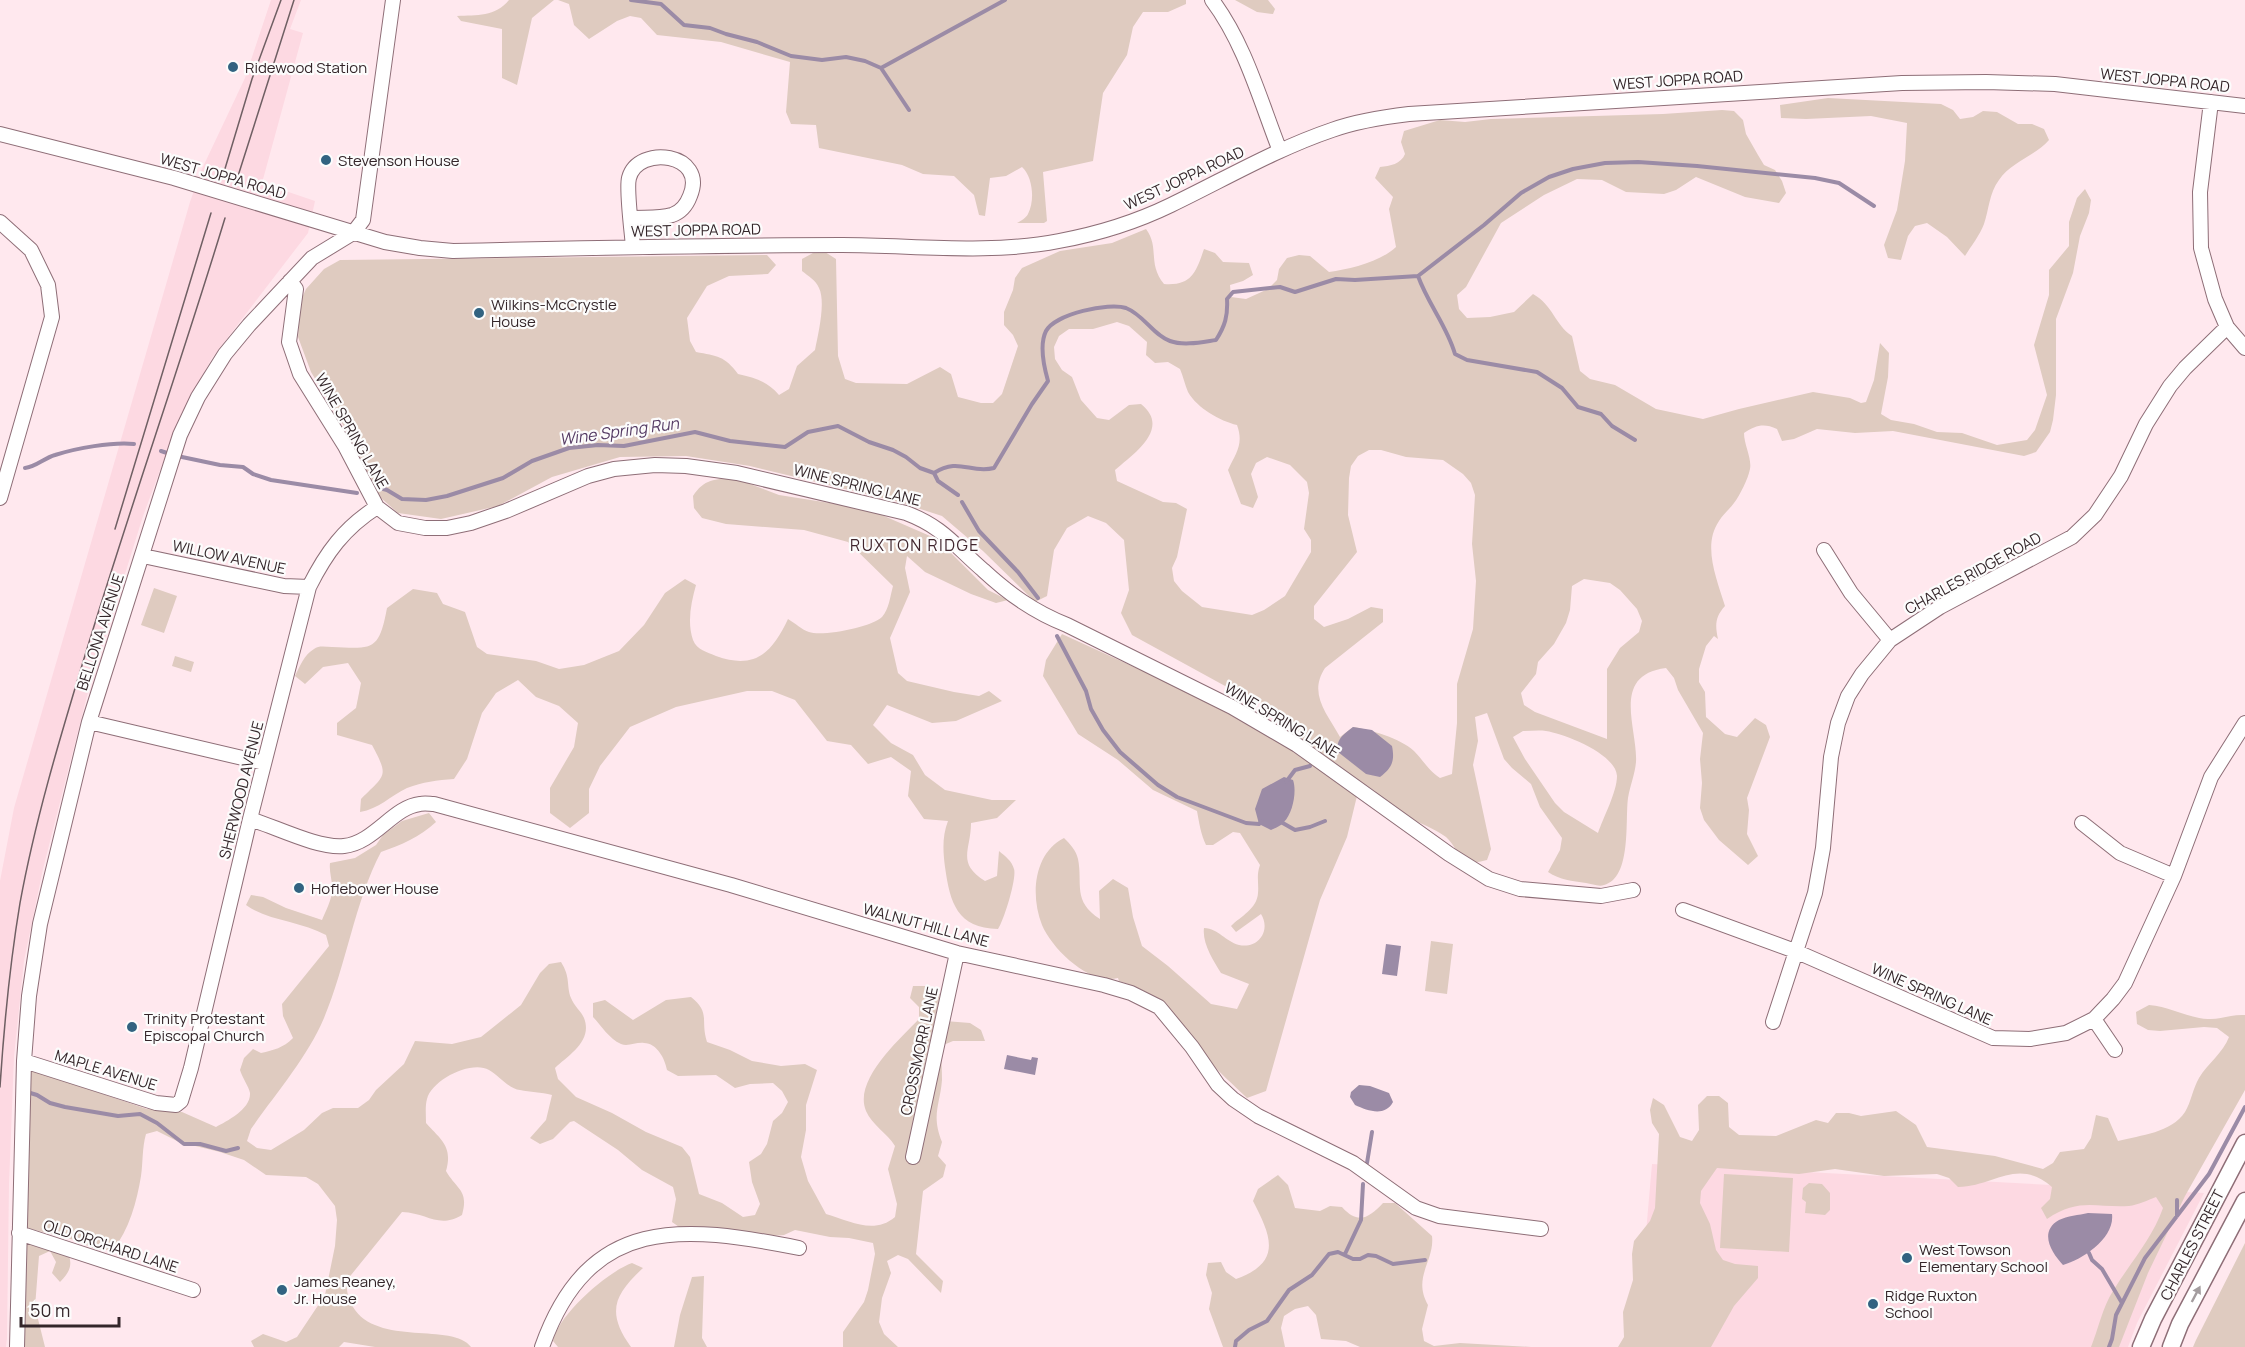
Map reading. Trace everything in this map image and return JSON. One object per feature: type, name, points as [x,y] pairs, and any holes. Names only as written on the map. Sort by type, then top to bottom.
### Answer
[{"type":"main road","name":"CHARLES STREET","points":[[2141,1347],[2153,1319],[2245,1143]]},
{"type":"main road","name":"CHARLES STREET","points":[[2171,1347],[2180,1324],[2245,1201]]},
{"type":"street","points":[[353,233],[363,220],[393,0]]},
{"type":"street","points":[[1212,0],[1238,44],[1280,151]]},
{"type":"street","name":"WEST JOPPA ROAD","points":[[0,134],[174,178],[385,242],[420,248],[453,251],[885,245],[972,248],[1034,246],[1082,236],[1149,215],[1280,151],[1350,124],[1409,114],[1902,83],[2027,82],[2245,106]]},
{"type":"street","points":[[2211,102],[2200,192],[2199,230],[2206,270],[2227,327],[2245,348]]},
{"type":"street","points":[[631,218],[675,214],[687,205],[693,189],[691,172],[681,161],[660,157],[646,160],[634,167],[628,179],[633,247]]},
{"type":"street","points":[[0,222],[31,250],[48,285],[52,317],[0,498]]},
{"type":"street","name":"BELLONA AVENUE","points":[[17,1347],[24,1061],[31,985],[40,924],[89,722],[180,435],[198,397],[225,354],[290,281],[312,258],[353,233]]},
{"type":"street","name":"WINE SPRING LANE","points":[[290,281],[296,289],[289,342],[300,374],[345,446],[377,507],[398,523],[426,528],[447,528],[471,524],[588,476],[614,469],[676,466],[737,474],[906,513],[927,521],[947,535],[983,570],[1020,601],[1040,614],[1067,625],[1222,702],[1297,745],[1449,854],[1489,879],[1520,889],[1600,897],[1632,890]]},
{"type":"street","name":"CHARLES RIDGE ROAD","points":[[1773,1022],[1815,893],[1823,848],[1831,757],[1838,723],[1848,696],[1862,674],[1890,640],[1940,607],[2072,537],[2095,515],[2121,476],[2146,424],[2170,386],[2227,327]]},
{"type":"street","name":"SHERWOOD AVENUE","points":[[180,1104],[191,1068],[250,819],[309,587],[318,568],[342,534],[377,507]]},
{"type":"street","points":[[1824,550],[1851,593],[1890,640]]},
{"type":"street","name":"WILLOW AVENUE","points":[[143,556],[284,586],[309,587]]},
{"type":"street","points":[[89,722],[264,763]]},
{"type":"street","name":"WINE SPRING LANE","points":[[1683,910],[1795,951],[1993,1038],[2011,1040],[2049,1037],[2066,1033],[2094,1019],[2114,999],[2129,976],[2174,876],[2211,777],[2245,723]]},
{"type":"street","name":"WALNUT HILL LANE","points":[[250,819],[327,846],[345,846],[360,841],[408,807],[434,804],[731,885],[957,952],[1131,993],[1159,1007],[1192,1047],[1218,1085],[1233,1100],[1258,1116],[1353,1163],[1416,1208],[1439,1216],[1541,1229]]},
{"type":"street","points":[[2082,823],[2120,853],[2174,876]]},
{"type":"street","name":"CROSSMORR LANE","points":[[913,1157],[957,952]]},
{"type":"street","points":[[2094,1019],[2115,1050]]},
{"type":"street","name":"MAPLE AVENUE","points":[[24,1061],[156,1103],[180,1104]]},
{"type":"street","name":"OLD ORCHARD LANE","points":[[19,1233],[193,1290]]},
{"type":"street","points":[[542,1347],[554,1317],[574,1284],[602,1258],[627,1244],[650,1236],[690,1234],[740,1238],[800,1248]]},
{"type":"shaded area","points":[[271,0],[301,0],[290,29],[303,33],[262,183],[315,201],[308,233],[212,358],[180,417],[143,516],[87,696],[43,869],[24,961],[14,1057],[9,1184],[7,1338],[6,1347],[0,1347],[0,881],[14,808],[190,202],[201,171],[245,78]]},
{"type":"shaded area","points":[[509,0],[554,0],[532,18],[517,85],[502,78],[502,29],[461,21],[457,16],[492,12],[504,6]]},
{"type":"shaded area","points":[[558,0],[1186,0],[1186,4],[1168,12],[1143,12],[1133,27],[1127,55],[1103,93],[1093,161],[1043,172],[1047,221],[1017,223],[1027,215],[1032,203],[1031,183],[1022,167],[1006,176],[990,178],[985,216],[979,215],[974,195],[954,176],[923,174],[902,165],[819,148],[816,125],[791,124],[786,112],[790,62],[721,42],[657,35],[641,18],[630,16],[617,21],[589,39],[574,25],[569,4]]},
{"type":"shaded area","points":[[1235,0],[1268,0],[1275,9],[1273,14],[1257,12]]},
{"type":"shaded area","points":[[1828,98],[1941,104],[1953,110],[1960,119],[1973,117],[1983,111],[1997,112],[2018,124],[2032,124],[2044,129],[2049,140],[2010,168],[1999,180],[1991,196],[1982,228],[1965,256],[1947,237],[1927,223],[1915,226],[1908,236],[1901,260],[1888,258],[1884,245],[1897,210],[1905,161],[1907,123],[1871,116],[1781,118],[1780,105]]},
{"type":"shaded area","points":[[1734,111],[1743,120],[1746,134],[1764,165],[1775,170],[1782,181],[1786,193],[1779,203],[1745,197],[1696,177],[1676,190],[1664,194],[1626,192],[1602,180],[1577,179],[1544,195],[1501,223],[1466,287],[1457,295],[1459,309],[1467,318],[1490,317],[1514,312],[1533,294],[1545,304],[1572,336],[1580,371],[1590,379],[1615,385],[1656,409],[1703,419],[1813,392],[1850,398],[1861,403],[1866,402],[1874,380],[1880,343],[1889,353],[1888,377],[1881,414],[1891,420],[1914,424],[1937,432],[1962,433],[1997,445],[2027,440],[2035,430],[2047,395],[2034,345],[2049,295],[2049,270],[2069,246],[2069,222],[2077,198],[2085,189],[2091,200],[2089,213],[2080,236],[2073,273],[2056,319],[2056,395],[2053,420],[2050,432],[2036,452],[2024,456],[1893,431],[1855,433],[1817,429],[1794,439],[1782,441],[1777,429],[1768,426],[1756,427],[1744,433],[1750,460],[1749,473],[1736,500],[1719,521],[1712,541],[1711,552],[1715,574],[1725,606],[1717,621],[1718,639],[1714,636],[1706,646],[1699,669],[1699,682],[1705,692],[1706,717],[1725,734],[1737,737],[1755,718],[1766,725],[1770,737],[1747,798],[1749,810],[1747,834],[1758,856],[1748,865],[1719,840],[1704,820],[1700,808],[1702,783],[1700,759],[1703,733],[1678,690],[1674,678],[1666,668],[1649,673],[1638,681],[1632,692],[1636,762],[1628,798],[1623,860],[1613,880],[1598,886],[1566,880],[1548,872],[1560,850],[1562,838],[1540,807],[1531,784],[1504,759],[1487,713],[1475,717],[1478,741],[1473,765],[1491,849],[1487,860],[1470,862],[1462,857],[1446,837],[1389,807],[1375,791],[1308,747],[1257,699],[1247,698],[1132,635],[1121,613],[1129,590],[1124,540],[1106,523],[1088,516],[1067,528],[1054,550],[1047,596],[1035,602],[983,551],[942,516],[899,502],[750,466],[686,456],[620,457],[552,477],[498,506],[441,519],[398,513],[381,498],[341,421],[311,372],[298,337],[300,302],[306,289],[324,269],[340,260],[767,255],[776,265],[768,274],[729,276],[707,286],[687,318],[690,341],[696,352],[720,358],[738,374],[770,386],[779,395],[789,389],[797,366],[815,350],[821,319],[821,294],[812,278],[802,271],[802,259],[813,253],[825,252],[836,259],[838,356],[845,379],[856,383],[907,384],[940,367],[951,374],[958,397],[981,403],[993,403],[1002,394],[1018,346],[1013,335],[1004,325],[1004,312],[1015,278],[1022,268],[1060,251],[1112,243],[1146,229],[1152,243],[1156,269],[1164,284],[1181,283],[1192,276],[1204,249],[1215,253],[1223,262],[1249,263],[1253,275],[1230,285],[1231,297],[1246,299],[1268,289],[1277,280],[1279,269],[1287,258],[1299,255],[1310,256],[1329,272],[1373,261],[1396,247],[1389,209],[1393,197],[1375,178],[1380,167],[1395,164],[1405,154],[1401,142],[1404,131],[1440,120],[1465,122],[1491,119]],"holes":[[[1117,322],[1129,326],[1147,342],[1146,355],[1155,363],[1168,362],[1180,369],[1188,392],[1197,403],[1216,417],[1237,425],[1240,438],[1228,470],[1241,504],[1253,508],[1258,497],[1251,474],[1256,463],[1267,457],[1290,465],[1307,482],[1309,493],[1304,529],[1311,540],[1311,552],[1285,596],[1264,610],[1252,615],[1202,607],[1182,591],[1174,581],[1172,568],[1177,557],[1187,509],[1176,503],[1163,502],[1117,481],[1115,470],[1147,440],[1152,422],[1149,413],[1141,404],[1129,405],[1109,420],[1097,418],[1081,400],[1072,377],[1062,370],[1055,359],[1054,347],[1059,336],[1069,329],[1093,329]],[[1369,450],[1381,450],[1406,457],[1443,460],[1463,474],[1471,483],[1475,495],[1472,544],[1476,581],[1473,629],[1457,684],[1457,723],[1452,774],[1440,778],[1414,751],[1393,738],[1353,727],[1340,737],[1321,703],[1318,686],[1325,668],[1383,622],[1383,609],[1371,607],[1348,619],[1324,627],[1314,619],[1314,606],[1357,552],[1348,515],[1351,466],[1358,456]],[[1584,579],[1610,583],[1620,590],[1637,609],[1642,621],[1639,632],[1620,648],[1607,669],[1607,739],[1535,712],[1524,705],[1521,693],[1536,674],[1538,662],[1554,644],[1566,623],[1570,610],[1572,586]],[[1523,731],[1554,733],[1588,746],[1608,760],[1617,776],[1612,797],[1598,833],[1564,812],[1555,803],[1513,737]]]},
{"type":"shaded area","points":[[734,478],[779,495],[868,509],[937,539],[988,590],[1008,600],[996,603],[971,594],[925,572],[907,556],[905,568],[910,592],[890,638],[898,673],[907,681],[954,692],[979,696],[989,691],[1002,701],[956,721],[932,723],[887,705],[873,725],[891,743],[913,755],[925,775],[945,790],[992,800],[1016,800],[997,818],[971,823],[967,855],[968,862],[976,874],[985,881],[997,876],[999,851],[1010,861],[1014,869],[1014,881],[998,929],[973,924],[958,911],[953,902],[943,850],[948,821],[924,819],[908,796],[911,771],[891,757],[868,764],[851,745],[827,741],[795,700],[772,691],[747,691],[676,707],[630,727],[600,766],[589,789],[589,813],[570,828],[550,813],[550,788],[574,747],[578,723],[559,706],[536,697],[518,680],[496,693],[482,713],[467,759],[454,779],[407,788],[379,805],[360,812],[361,799],[376,785],[383,770],[372,745],[337,735],[337,723],[356,708],[361,683],[348,663],[323,667],[305,684],[295,676],[305,658],[316,648],[357,648],[372,644],[381,633],[387,608],[413,589],[437,593],[443,604],[465,612],[477,647],[487,654],[536,661],[559,669],[584,665],[619,651],[644,625],[665,593],[685,579],[696,585],[690,619],[693,640],[706,652],[730,660],[741,661],[761,655],[775,641],[788,619],[806,631],[824,633],[858,627],[882,617],[888,607],[893,586],[848,542],[804,530],[726,524],[702,518],[694,508],[693,496],[697,490],[710,481]]},
{"type":"shaded area","points":[[154,588],[177,596],[164,633],[141,625]]},
{"type":"shaded area","points":[[1062,634],[1228,710],[1284,742],[1357,796],[1347,837],[1320,900],[1266,1091],[1247,1098],[1212,1063],[1180,1021],[1161,1002],[1136,987],[1119,981],[1118,978],[1107,979],[1096,976],[1073,964],[1054,945],[1042,925],[1036,901],[1037,876],[1046,854],[1064,838],[1073,847],[1077,856],[1080,892],[1085,906],[1100,919],[1099,891],[1113,879],[1128,888],[1133,917],[1142,946],[1211,1004],[1237,1009],[1249,984],[1221,973],[1206,945],[1204,928],[1234,943],[1246,945],[1252,944],[1261,937],[1265,926],[1261,914],[1236,932],[1231,926],[1252,908],[1258,893],[1260,865],[1240,833],[1233,832],[1213,845],[1206,845],[1197,811],[1153,790],[1118,760],[1078,734],[1043,676],[1046,660]]},
{"type":"shaded area","points":[[175,656],[194,662],[191,672],[172,666]]},
{"type":"shaded area","points":[[1353,727],[1372,730],[1392,746],[1392,764],[1380,777],[1366,774],[1338,752],[1339,741]]},
{"type":"shaded area","points":[[1284,777],[1293,780],[1295,790],[1293,802],[1287,818],[1281,825],[1271,830],[1259,824],[1255,809],[1262,789]]},
{"type":"shaded area","points":[[429,813],[436,822],[430,827],[410,840],[381,852],[364,891],[339,977],[324,1018],[300,1061],[251,1129],[247,1141],[257,1148],[271,1150],[304,1130],[322,1113],[333,1108],[358,1108],[369,1100],[376,1090],[404,1064],[415,1041],[452,1044],[481,1037],[521,1005],[540,973],[549,964],[561,962],[566,973],[571,998],[583,1015],[586,1026],[585,1034],[578,1047],[555,1068],[558,1079],[576,1097],[682,1147],[690,1157],[699,1194],[722,1203],[743,1217],[755,1215],[760,1204],[752,1182],[749,1162],[761,1154],[767,1144],[773,1121],[782,1113],[788,1102],[782,1091],[773,1083],[750,1084],[735,1088],[716,1075],[678,1076],[667,1070],[662,1057],[653,1046],[644,1043],[621,1044],[609,1035],[593,1017],[593,1003],[605,1000],[633,1020],[666,1000],[691,997],[703,1012],[707,1042],[752,1061],[781,1066],[805,1064],[817,1070],[806,1105],[806,1130],[801,1157],[808,1181],[826,1214],[862,1225],[879,1225],[895,1217],[897,1204],[888,1169],[895,1146],[866,1111],[864,1099],[866,1086],[880,1061],[919,1019],[919,1007],[910,998],[913,986],[925,986],[940,994],[909,1159],[945,1021],[970,1023],[981,1030],[985,1041],[953,1041],[941,1046],[942,1080],[937,1124],[942,1142],[938,1156],[946,1165],[943,1177],[923,1191],[916,1254],[943,1281],[941,1293],[908,1259],[898,1255],[887,1261],[891,1273],[882,1298],[879,1322],[884,1334],[898,1347],[843,1347],[843,1332],[864,1302],[868,1290],[875,1254],[873,1243],[795,1230],[784,1235],[771,1236],[722,1229],[682,1229],[672,1222],[676,1199],[673,1187],[642,1170],[618,1150],[574,1121],[570,1122],[553,1139],[540,1144],[530,1138],[546,1120],[552,1095],[516,1089],[489,1070],[481,1068],[463,1070],[444,1079],[430,1092],[426,1105],[426,1123],[447,1149],[446,1171],[463,1195],[462,1215],[446,1221],[402,1212],[347,1280],[348,1294],[353,1307],[364,1319],[379,1327],[396,1331],[448,1336],[462,1340],[471,1347],[375,1347],[344,1342],[339,1347],[254,1347],[251,1341],[263,1334],[286,1342],[297,1337],[325,1295],[335,1246],[337,1220],[335,1206],[318,1184],[306,1177],[266,1175],[244,1160],[179,1142],[157,1131],[146,1134],[135,1205],[124,1234],[113,1250],[98,1250],[74,1240],[27,1228],[29,1069],[147,1109],[182,1112],[216,1127],[232,1118],[243,1109],[249,1099],[250,1093],[240,1070],[244,1058],[253,1049],[261,1053],[270,1051],[293,1038],[283,1016],[282,1004],[329,946],[326,935],[316,930],[264,914],[246,905],[251,895],[263,897],[286,908],[322,920],[332,891],[330,863],[355,858],[376,845],[383,835],[402,821]]},
{"type":"shaded area","points":[[1431,941],[1453,944],[1447,994],[1425,991]]},
{"type":"shaded area","points":[[1386,944],[1401,946],[1397,976],[1382,974]]},
{"type":"shaded area","points":[[2149,1005],[2208,1019],[2245,1015],[2245,1090],[2185,1196],[2148,1273],[2119,1347],[2091,1347],[2109,1297],[2147,1241],[2163,1208],[2156,1197],[2129,1206],[2078,1206],[2058,1212],[2047,1219],[2041,1208],[2050,1199],[2052,1187],[2028,1174],[2006,1175],[1958,1187],[1949,1178],[1937,1174],[1884,1176],[1835,1169],[1799,1174],[1717,1168],[1701,1191],[1700,1203],[1710,1224],[1716,1250],[1723,1260],[1735,1264],[1758,1266],[1758,1278],[1734,1306],[1711,1347],[1618,1347],[1624,1337],[1623,1312],[1633,1280],[1634,1241],[1650,1221],[1655,1208],[1659,1134],[1652,1123],[1650,1110],[1653,1098],[1664,1105],[1680,1137],[1692,1141],[1699,1130],[1698,1105],[1707,1096],[1719,1096],[1728,1103],[1729,1127],[1739,1135],[1776,1136],[1816,1120],[1828,1123],[1836,1113],[1861,1116],[1896,1111],[1916,1125],[1927,1147],[1995,1156],[2043,1169],[2053,1163],[2060,1152],[2084,1149],[2091,1138],[2096,1115],[2108,1118],[2118,1141],[2164,1129],[2172,1125],[2185,1112],[2199,1078],[2229,1037],[2217,1028],[2148,1030],[2137,1024],[2136,1012]]},
{"type":"shaded area","points":[[1007,1055],[1031,1060],[1032,1057],[1038,1058],[1035,1075],[1004,1069]]},
{"type":"shaded area","points":[[1359,1085],[1370,1086],[1389,1093],[1393,1102],[1390,1107],[1386,1110],[1371,1111],[1355,1105],[1350,1097],[1351,1092]]},
{"type":"shaded area","name":"West Towson Elementary School","points":[[1652,1164],[2204,1193],[2137,1323],[2128,1347],[1636,1347]]},
{"type":"shaded area","points":[[1724,1174],[1793,1178],[1789,1252],[1720,1248]]},
{"type":"shaded area","points":[[1278,1175],[1288,1185],[1295,1208],[1320,1211],[1330,1206],[1342,1207],[1358,1218],[1368,1216],[1383,1203],[1395,1203],[1432,1236],[1422,1286],[1428,1305],[1422,1329],[1424,1341],[1434,1346],[1460,1343],[1531,1347],[1360,1347],[1346,1341],[1321,1339],[1316,1315],[1308,1306],[1295,1309],[1284,1316],[1281,1328],[1285,1347],[1223,1347],[1209,1309],[1212,1293],[1206,1275],[1208,1263],[1221,1262],[1226,1272],[1236,1279],[1261,1265],[1267,1256],[1268,1237],[1253,1201],[1258,1189]]},
{"type":"shaded area","points":[[1809,1183],[1822,1184],[1830,1193],[1830,1210],[1825,1215],[1805,1213],[1806,1202],[1802,1199],[1803,1188]]},
{"type":"shaded area","points":[[2088,1213],[2112,1214],[2112,1223],[2103,1239],[2088,1253],[2063,1265],[2051,1249],[2049,1230],[2059,1220]]},
{"type":"shaded area","points":[[31,1240],[67,1250],[70,1259],[69,1271],[60,1282],[52,1273],[56,1262],[50,1251],[39,1256],[35,1307],[45,1347],[21,1347],[21,1242]]},
{"type":"shaded area","points":[[2245,1243],[2245,1347],[2193,1347],[2196,1340]]},
{"type":"shaded area","points":[[632,1263],[643,1268],[625,1287],[617,1304],[616,1314],[623,1335],[631,1347],[558,1347],[553,1341],[557,1331],[574,1307],[610,1275]]},
{"type":"shaded area","points":[[704,1276],[702,1338],[707,1347],[674,1347],[680,1315],[692,1277]]},
{"type":"waterway","points":[[631,0],[661,4],[684,25],[710,28],[757,42],[791,56],[822,60],[846,57],[865,61],[881,68],[909,110]]},
{"type":"waterway","points":[[881,68],[1005,0]]},
{"type":"waterway","points":[[934,473],[951,466],[994,468],[1048,381],[1043,356],[1044,337],[1051,325],[1060,319],[1096,308],[1126,308],[1170,341],[1199,343],[1216,340],[1225,321],[1227,299],[1233,292],[1280,287],[1295,292],[1336,279],[1418,276],[1521,193],[1549,177],[1573,169],[1605,163],[1638,162],[1815,178],[1839,183],[1874,206]]},
{"type":"waterway","points":[[1418,276],[1455,354],[1467,360],[1537,372],[1562,388],[1578,407],[1601,414],[1612,426],[1635,440]]},
{"type":"waterway","name":"Wine Spring Run","points":[[376,487],[387,490],[402,499],[426,500],[447,496],[503,478],[532,461],[569,448],[598,445],[624,446],[695,432],[730,441],[785,447],[808,432],[838,426],[869,442],[893,450],[920,468],[934,473],[938,481],[958,495]]},
{"type":"waterway","name":"Wine Spring Run","points":[[25,468],[51,456],[73,450],[105,445],[134,444]]},
{"type":"waterway","name":"Wine Spring Run","points":[[161,451],[167,453]]},
{"type":"waterway","name":"Wine Spring Run","points":[[182,457],[243,467],[253,474],[271,480],[357,493]]},
{"type":"waterway","name":"Wine Spring Run","points":[[962,502],[979,531],[1018,572],[1038,598]]},
{"type":"waterway","name":"Wine Spring Run","points":[[1057,636],[1086,691],[1091,709],[1120,752],[1158,785],[1177,797],[1246,823],[1259,824],[1262,821]]},
{"type":"waterway","name":"Wine Spring Run","points":[[1286,782],[1295,770],[1310,766]]},
{"type":"waterway","points":[[1281,822],[1295,830],[1325,821]]},
{"type":"waterway","points":[[27,1092],[65,1107],[118,1116],[140,1114],[157,1123],[184,1144],[200,1144],[226,1151],[238,1148]]},
{"type":"waterway","points":[[2109,1347],[2116,1315],[2145,1258],[2209,1174],[2245,1107]]},
{"type":"waterway","points":[[1367,1163],[1372,1132]]},
{"type":"waterway","points":[[1345,1254],[1361,1220],[1363,1184]]},
{"type":"waterway","points":[[2177,1200],[2177,1216]]},
{"type":"waterway","points":[[1235,1347],[1236,1341],[1249,1330],[1267,1321],[1289,1290],[1312,1275],[1329,1254],[1338,1252],[1353,1259],[1360,1259],[1368,1255],[1376,1256],[1393,1264],[1425,1260]]},
{"type":"waterway","points":[[2089,1253],[2092,1260],[2102,1269],[2122,1303]]},
{"type":"tram line","points":[[224,172],[252,79],[281,0]]},
{"type":"tram line","points":[[238,176],[294,0]]},
{"type":"tram line","points":[[115,529],[211,213]]},
{"type":"tram line","points":[[0,1087],[16,926],[40,812],[100,606],[225,218]]},
{"type":"place","name":"Ridewood Station","points":[[233,67]]},
{"type":"place","name":"Stevenson House","points":[[326,160]]},
{"type":"place","name":"Wilkins-McCrystle House","points":[[479,313]]},
{"type":"place","name":"Hoflebower House","points":[[299,888]]},
{"type":"place","name":"Trinity Protestant Episcopal Church","points":[[132,1027]]},
{"type":"place","name":"West Towson Elementary School","points":[[1907,1258]]},
{"type":"place","name":"James Reaney, Jr. House","points":[[282,1290]]},
{"type":"place","name":"Ridge Ruxton School","points":[[1873,1304]]},
{"type":"district","name":"RUXTON RIDGE","points":[[915,545]]}]
